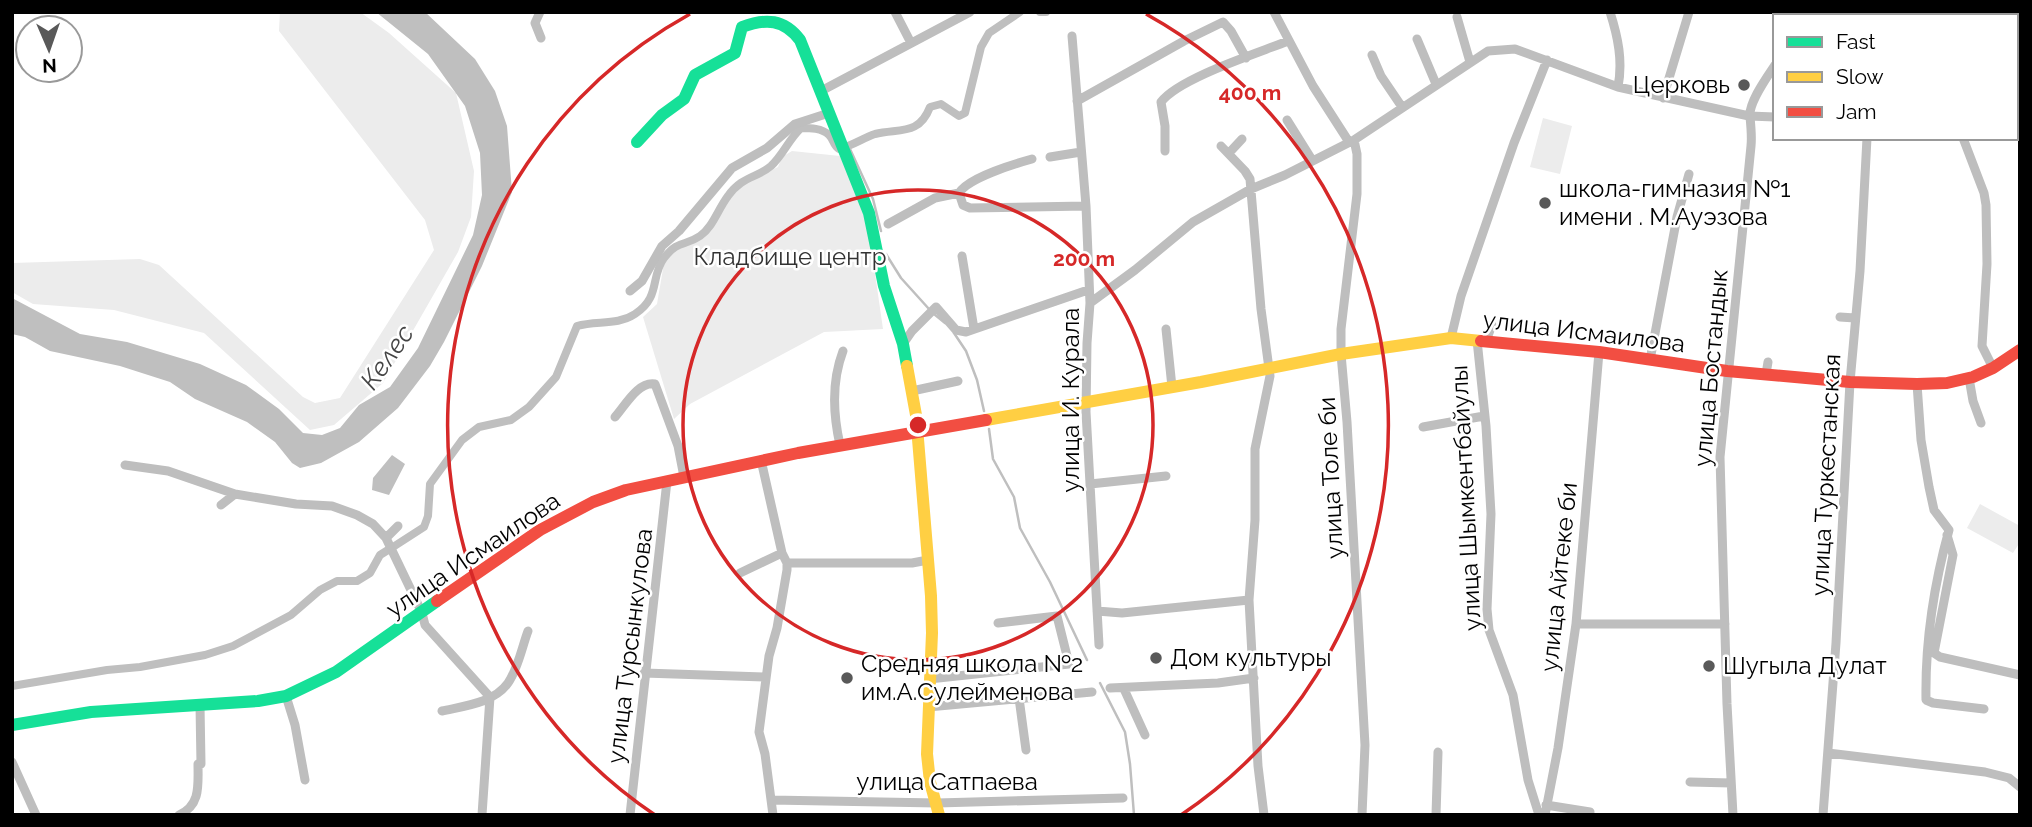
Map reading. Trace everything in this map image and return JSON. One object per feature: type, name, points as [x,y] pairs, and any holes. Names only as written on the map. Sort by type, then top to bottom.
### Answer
[{"type":"main road","points":[[637,142],[662,115],[684,99],[695,75],[735,53],[742,27],[755,17],[784,24],[796,33],[869,212],[884,286],[903,344],[912,391],[932,633],[928,771],[938,809]]},
{"type":"main road","name":"улица Исмаилова","points":[[12,725],[91,712],[286,696],[336,672],[422,613],[537,525],[626,490],[840,445],[1341,355],[1451,338],[1599,352],[1727,371],[1767,368],[1850,382],[1917,384],[1947,383],[1969,378],[2018,354]]},
{"type":"street","points":[[540,12],[535,23],[541,38]]},
{"type":"street","points":[[895,12],[911,43]]},
{"type":"street","points":[[821,91],[970,12]]},
{"type":"street","name":"улица Толе би","points":[[1274,12],[1312,86],[1351,141],[1357,154],[1357,194],[1341,329],[1341,355],[1348,422],[1365,745],[1362,815]]},
{"type":"street","points":[[1609,12],[1619,47],[1621,69],[1618,87]]},
{"type":"street","points":[[1663,99],[1689,12]]},
{"type":"street","points":[[1457,17],[1471,62]]},
{"type":"street","points":[[1077,101],[1223,22],[1246,58]]},
{"type":"street","name":"улица И. Курала","points":[[1072,36],[1086,206],[1090,303],[1087,402],[1100,645]]},
{"type":"street","points":[[1417,39],[1436,85]]},
{"type":"street","points":[[1165,151],[1170,128],[1161,102],[1163,98],[1189,82],[1288,41]]},
{"type":"street","points":[[1090,303],[1193,222],[1251,189],[1351,141],[1483,53],[1499,48],[1516,49],[1618,87],[1663,99],[1749,116],[1773,117]]},
{"type":"street","points":[[1372,55],[1381,76],[1402,107]]},
{"type":"street","points":[[1451,338],[1461,296],[1527,107],[1547,60]]},
{"type":"street","points":[[1749,116],[1760,89],[1773,68]]},
{"type":"street","points":[[1534,110],[1535,93]]},
{"type":"street","points":[[630,290],[642,281],[662,246],[680,231],[732,169],[767,148],[795,124],[829,113]]},
{"type":"street","name":"улица Бостандык","points":[[1732,815],[1720,457],[1751,146],[1752,126],[1749,116]]},
{"type":"street","points":[[1287,120],[1312,160]]},
{"type":"street","points":[[1230,153],[1242,139]]},
{"type":"street","name":"улица Туркестанская","points":[[1823,815],[1867,140]]},
{"type":"street","points":[[1964,140],[1984,192],[1986,205],[1987,264],[1982,346],[1993,368]]},
{"type":"street","points":[[1221,145],[1249,176],[1269,369],[1269,382],[1255,449],[1255,520],[1249,600],[1258,766],[1264,815]]},
{"type":"street","points":[[1050,157],[1081,152]]},
{"type":"street","points":[[888,224],[935,198],[959,194],[964,186],[1012,164],[1032,159]]},
{"type":"street","points":[[1650,360],[1677,217],[1689,174]]},
{"type":"street","points":[[959,194],[963,205],[970,208],[1086,206]]},
{"type":"street","points":[[962,256],[974,329]]},
{"type":"street","points":[[903,344],[936,307],[956,330],[967,332],[1088,290]]},
{"type":"street","points":[[1840,317],[1855,318]]},
{"type":"street","points":[[1481,340],[1492,325]]},
{"type":"street","points":[[1166,329],[1172,387]]},
{"type":"street","name":"улица Шымкентбайулы","points":[[1481,340],[1491,514],[1487,609],[1489,630],[1513,695],[1528,780],[1539,815]]},
{"type":"street","points":[[840,445],[835,417],[836,383],[837,368],[843,351]]},
{"type":"street","name":"улица Айтеке би","points":[[1590,813],[1546,810],[1576,624],[1599,352]]},
{"type":"street","points":[[1969,378],[1981,423]]},
{"type":"street","points":[[912,391],[958,380]]},
{"type":"street","points":[[615,417],[641,387],[655,384],[672,419],[684,477]]},
{"type":"street","points":[[1917,384],[1920,440],[1934,510],[1949,530],[1927,640],[1926,700],[1984,709]]},
{"type":"street","points":[[1423,427],[1484,416]]},
{"type":"street","points":[[761,460],[782,553],[787,563],[759,732],[765,754],[772,815]]},
{"type":"street","points":[[125,465],[168,471],[235,494],[339,508],[373,524],[386,538],[422,613],[425,625],[490,697],[482,815]]},
{"type":"street","points":[[1090,484],[1166,476]]},
{"type":"street","name":"улица Турсынкулова","points":[[630,815],[667,481]]},
{"type":"street","points":[[221,505],[235,494]]},
{"type":"street","points":[[386,538],[398,526]]},
{"type":"street","points":[[1947,536],[1953,555],[1934,653],[1940,657],[2020,675]]},
{"type":"street","points":[[740,573],[782,553]]},
{"type":"street","points":[[787,563],[912,563],[928,560]]},
{"type":"street","points":[[1097,611],[1122,613],[1249,600]]},
{"type":"street","points":[[929,679],[1069,664],[1057,616],[998,623]]},
{"type":"street","points":[[1576,624],[1725,624]]},
{"type":"street","points":[[442,711],[481,702],[509,682],[528,631]]},
{"type":"street","points":[[644,673],[766,677]]},
{"type":"street","points":[[1110,688],[1254,678]]},
{"type":"street","points":[[1124,689],[1145,735]]},
{"type":"street","points":[[928,707],[1092,692]]},
{"type":"street","points":[[286,696],[295,726],[305,780]]},
{"type":"street","points":[[1019,698],[1026,750]]},
{"type":"street","points":[[179,815],[190,807],[198,794],[198,764],[201,764],[200,705]]},
{"type":"street","points":[[1436,815],[1438,751]]},
{"type":"street","points":[[1828,754],[1984,772],[2009,778],[2020,787]]},
{"type":"street","points":[[12,762],[36,815]]},
{"type":"street","points":[[1690,782],[1731,783]]},
{"type":"street","name":"улица Сатпаева","points":[[771,800],[938,809],[1123,797]]},
{"type":"green space","points":[[280,12],[360,12],[389,33],[456,93],[474,171],[471,217],[458,252],[383,383],[334,425],[310,430],[204,333],[114,310],[33,304],[12,292],[12,263],[140,259],[159,265],[303,397],[315,403],[340,398],[434,250],[425,220],[279,31]]},
{"type":"green space","points":[[1543,118],[1572,126],[1560,174],[1530,167]]},
{"type":"green space","name":"Кладбище центр","points":[[792,151],[840,156],[867,218],[883,329],[824,332],[690,404],[674,419],[643,317],[657,304],[664,263],[676,247],[703,236],[739,186],[778,167],[782,157]]},
{"type":"green space","points":[[1980,504],[2020,526],[2020,542],[2013,553],[1967,528]]},
{"type":"shaded area","name":"Келес","points":[[376,12],[425,12],[475,59],[495,91],[507,126],[512,192],[482,266],[444,342],[430,366],[398,408],[359,442],[321,463],[300,468],[292,463],[275,442],[247,422],[195,399],[170,382],[120,366],[50,351],[25,337],[12,334],[12,298],[80,334],[127,342],[200,364],[246,385],[279,409],[303,433],[322,435],[340,428],[359,405],[390,387],[418,348],[473,235],[482,195],[480,153],[465,106],[428,54]]},
{"type":"shaded area","points":[[392,455],[405,464],[389,495],[372,490],[373,478]]},
{"type":"waterway","points":[[393,547],[424,527],[428,516],[430,484],[462,440],[479,427],[511,420],[529,407],[556,377],[577,326],[628,318],[643,307],[649,301],[657,272],[669,252],[705,232],[733,189],[771,166],[801,128],[826,133],[839,149],[875,134],[914,127],[920,123],[930,107],[941,104],[959,116],[965,113],[981,47],[989,33],[1020,12]]},
{"type":"waterway","points":[[1040,12],[1046,12]]},
{"type":"waterway","points":[[850,149],[873,199],[881,231]]},
{"type":"waterway","points":[[886,254],[901,278],[929,309]]},
{"type":"waterway","points":[[934,314],[945,323]]},
{"type":"waterway","points":[[954,333],[966,351],[977,380],[984,411]]},
{"type":"waterway","points":[[989,429],[993,459],[1014,497],[1020,528],[1050,582],[1087,660]]},
{"type":"waterway","points":[[12,686],[140,667],[205,655],[233,646],[291,615],[320,590],[337,581],[357,581],[370,573],[380,555],[388,550]]},
{"type":"waterway","points":[[1100,683],[1125,732],[1134,815]]},
{"type":"traffic: fast","points":[[637,142],[662,115],[684,99],[695,75],[735,53],[742,27],[759,22],[774,22],[788,28],[800,40],[869,213],[884,286],[903,344],[907,366]]},
{"type":"traffic: fast","points":[[12,725],[91,712],[258,701],[286,696],[336,672],[437,601]]},
{"type":"traffic: slow","points":[[986,420],[1341,354],[1451,338],[1481,341]]},
{"type":"traffic: slow","points":[[907,366],[916,415],[931,596],[927,754],[930,782],[939,815]]},
{"type":"traffic: jam","points":[[1481,341],[1599,352],[1727,371],[1850,382],[1917,384],[1947,383],[1973,377],[1993,368],[2020,350]]},
{"type":"traffic: jam","points":[[437,601],[540,530],[593,502],[626,490],[798,453],[986,420]]},
{"type":"place","name":"Церковь","points":[[1744,85]]},
{"type":"place","name":"школа-гимназия №1 имени . М.Ауэзова","points":[[1545,203]]},
{"type":"place","name":"Дом культуры","points":[[1156,658]]},
{"type":"place","name":"Шугыла Дулат","points":[[1709,666]]},
{"type":"place","name":"Средняя школа №2 им.А.Сулейменова","points":[[847,678]]}]
